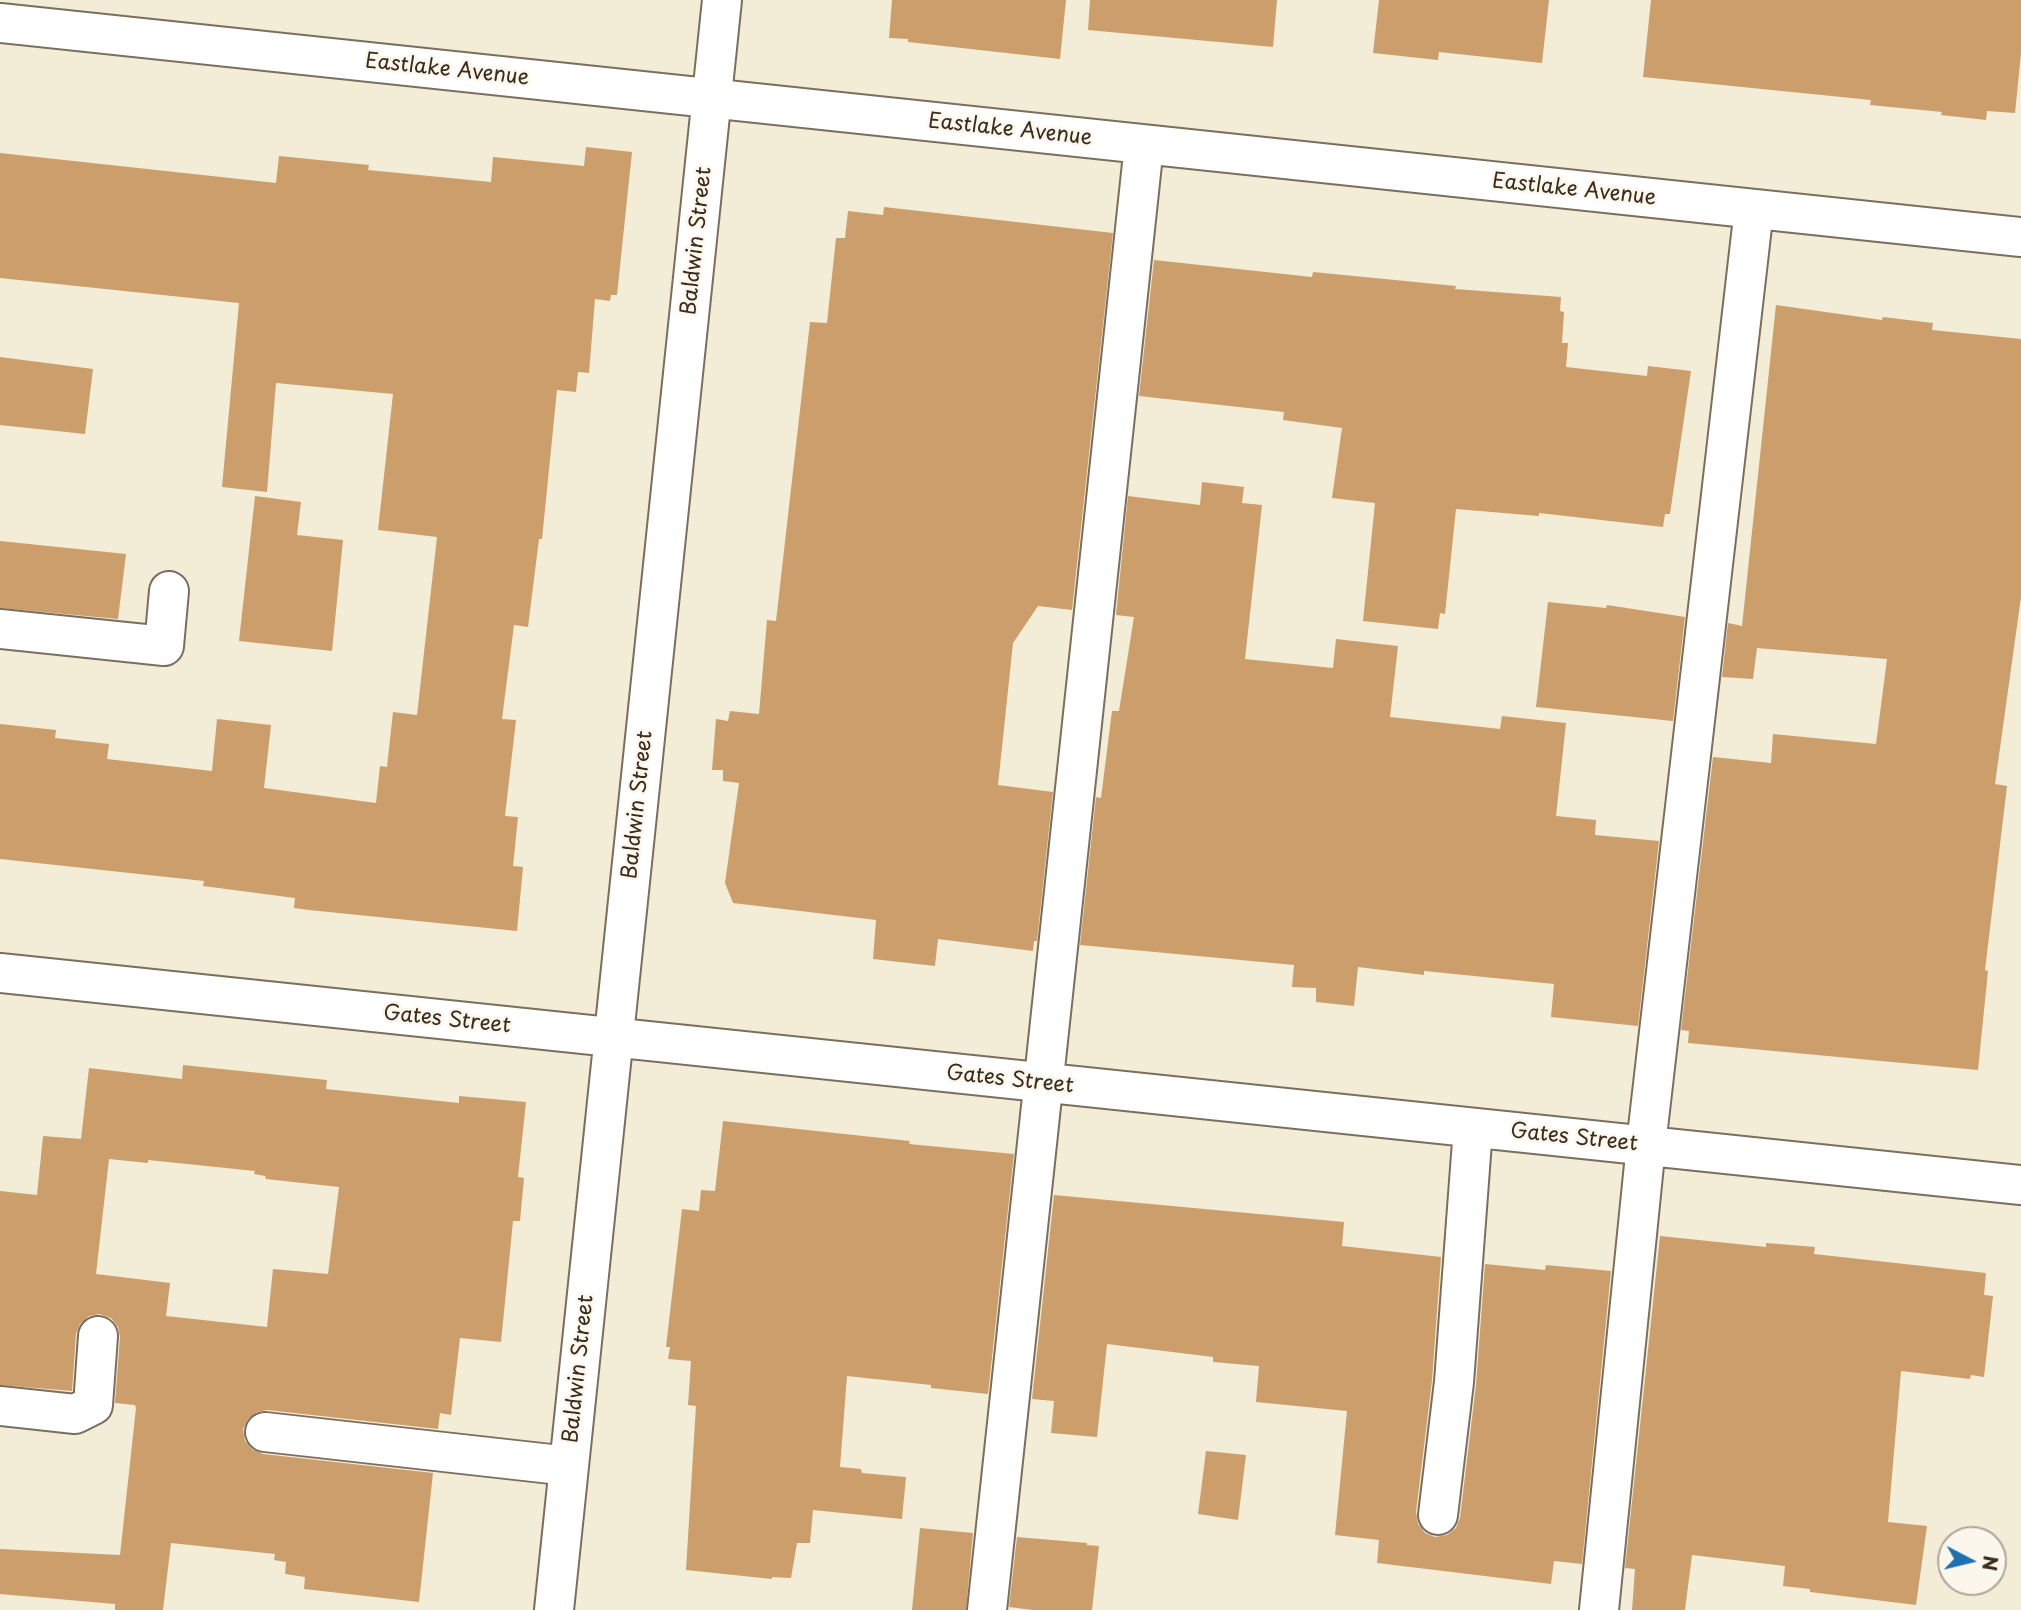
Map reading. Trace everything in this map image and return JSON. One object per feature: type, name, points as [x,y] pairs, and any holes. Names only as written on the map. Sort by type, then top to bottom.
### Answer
[{"type":"street","name":"Baldwin Street","points":[[554,1610],[722,0]]},
{"type":"street","name":"Eastlake Avenue","points":[[0,23],[2021,237]]},
{"type":"street","points":[[988,1610],[1144,145]]},
{"type":"street","points":[[1599,1610],[1646,1145],[1754,209]]},
{"type":"street","points":[[0,629],[164,646],[169,591]]},
{"type":"street","name":"Gates Street","points":[[0,973],[2021,1185]]},
{"type":"street","points":[[1438,1515],[1454,1382],[1473,1128]]},
{"type":"street","points":[[0,1406],[75,1414],[93,1405],[98,1336]]},
{"type":"street","points":[[265,1432],[569,1466]]},
{"type":"building","points":[[892,0],[1066,0],[1060,59],[889,38]]},
{"type":"building","points":[[1090,0],[1277,0],[1273,47],[1088,30]]},
{"type":"building","points":[[1379,0],[1549,0],[1542,63],[1439,52],[1438,60],[1373,53]]},
{"type":"building","points":[[1651,0],[2021,0],[2021,53],[2015,113],[1987,111],[1986,120],[1941,115],[1942,112],[1870,105],[1871,100],[1643,77]]},
{"type":"building","points":[[586,147],[632,152],[617,295],[611,295],[610,301],[595,299],[589,373],[578,372],[576,392],[557,390],[542,539],[539,539],[528,627],[514,625],[502,719],[516,720],[505,816],[518,817],[513,866],[523,867],[517,931],[294,908],[295,898],[203,886],[204,881],[0,859],[0,724],[56,730],[55,738],[109,744],[107,759],[212,771],[217,719],[271,725],[264,788],[376,803],[380,766],[387,767],[393,712],[417,715],[437,537],[378,530],[393,394],[276,383],[267,492],[222,487],[239,303],[0,278],[0,153],[276,183],[279,156],[369,165],[368,170],[491,182],[493,157],[584,166]]},
{"type":"building","points":[[884,207],[1113,233],[1072,610],[1038,606],[1013,643],[998,785],[1053,792],[1037,941],[1034,941],[1033,951],[938,939],[935,966],[873,959],[876,920],[733,903],[725,883],[739,783],[723,781],[723,770],[712,770],[716,719],[728,721],[730,711],[759,714],[767,620],[776,621],[810,322],[827,323],[836,238],[845,238],[848,211],[883,215]]},
{"type":"building","points":[[1154,260],[1312,277],[1313,272],[1456,286],[1455,289],[1561,297],[1560,311],[1564,312],[1562,343],[1568,343],[1566,367],[1647,376],[1648,366],[1691,371],[1670,514],[1665,514],[1663,527],[1539,513],[1539,516],[1456,509],[1445,614],[1440,613],[1438,629],[1363,621],[1375,503],[1332,498],[1342,428],[1283,420],[1284,412],[1139,396]]},
{"type":"building","points":[[1776,305],[1882,320],[1883,317],[1933,323],[1932,330],[2021,339],[2021,597],[1995,784],[2007,786],[1985,970],[1988,971],[1978,1070],[1688,1043],[1689,1031],[1681,1030],[1713,757],[1771,763],[1773,734],[1876,744],[1887,659],[1757,648],[1753,679],[1722,677],[1728,623],[1742,626]]},
{"type":"building","points":[[0,357],[93,369],[85,434],[0,425]]},
{"type":"building","points":[[1202,482],[1244,487],[1242,503],[1262,505],[1245,659],[1333,668],[1336,639],[1398,646],[1390,717],[1500,729],[1502,716],[1566,723],[1556,816],[1596,820],[1595,835],[1659,841],[1638,1026],[1551,1017],[1554,984],[1424,971],[1424,975],[1358,967],[1354,1006],[1316,1002],[1316,988],[1292,987],[1294,965],[1080,945],[1096,797],[1101,798],[1112,711],[1119,711],[1134,617],[1116,615],[1128,496],[1200,505]]},
{"type":"building","points":[[255,496],[301,502],[297,535],[343,540],[332,651],[239,641]]},
{"type":"building","points":[[0,541],[126,554],[118,619],[0,608]]},
{"type":"building","points":[[1548,602],[1606,608],[1607,605],[1685,617],[1673,721],[1536,707]]},
{"type":"building","points":[[183,1065],[327,1080],[326,1089],[459,1103],[459,1096],[526,1102],[518,1177],[524,1178],[520,1221],[513,1221],[501,1342],[460,1338],[451,1415],[440,1413],[438,1429],[267,1410],[257,1412],[248,1419],[243,1429],[245,1441],[253,1450],[263,1454],[433,1473],[419,1602],[304,1589],[305,1577],[285,1574],[286,1562],[274,1560],[275,1554],[171,1543],[163,1610],[115,1610],[115,1604],[0,1594],[0,1549],[120,1555],[136,1408],[135,1405],[115,1403],[120,1337],[118,1327],[111,1318],[100,1314],[89,1316],[80,1324],[76,1334],[72,1391],[0,1385],[0,1191],[37,1195],[43,1136],[81,1139],[89,1068],[182,1079]],"holes":[[[109,1159],[148,1163],[148,1160],[255,1171],[254,1174],[265,1176],[266,1179],[339,1187],[328,1274],[273,1269],[267,1327],[166,1316],[170,1283],[96,1274]]]},
{"type":"building","points":[[723,1121],[1014,1154],[988,1394],[847,1376],[840,1467],[861,1469],[862,1473],[906,1477],[902,1519],[813,1510],[810,1543],[797,1543],[791,1578],[772,1579],[686,1570],[696,1406],[688,1405],[691,1361],[668,1359],[670,1347],[666,1347],[682,1209],[699,1211],[701,1190],[715,1191]]},
{"type":"building","points":[[1054,1195],[1344,1222],[1342,1246],[1441,1257],[1432,1380],[1416,1512],[1418,1524],[1425,1533],[1435,1537],[1447,1535],[1456,1528],[1460,1518],[1476,1385],[1485,1264],[1545,1270],[1546,1265],[1611,1271],[1582,1564],[1554,1561],[1551,1584],[1377,1563],[1379,1540],[1335,1535],[1347,1411],[1256,1402],[1259,1366],[1213,1362],[1213,1357],[1107,1344],[1097,1437],[1051,1433],[1054,1401],[1032,1399]]},
{"type":"building","points":[[1660,1236],[1766,1247],[1766,1243],[1815,1247],[1814,1254],[1986,1273],[1984,1295],[1993,1296],[1984,1377],[1971,1375],[1970,1379],[1901,1371],[1888,1522],[1927,1526],[1916,1605],[1810,1592],[1810,1589],[1783,1586],[1785,1566],[1692,1555],[1685,1610],[1632,1610],[1635,1569],[1625,1568]]},
{"type":"building","points":[[1206,1451],[1246,1455],[1238,1520],[1198,1514]]},
{"type":"building","points":[[920,1528],[973,1533],[966,1610],[912,1610]]},
{"type":"building","points":[[1017,1537],[1099,1546],[1092,1610],[1033,1610],[1009,1607]]}]
